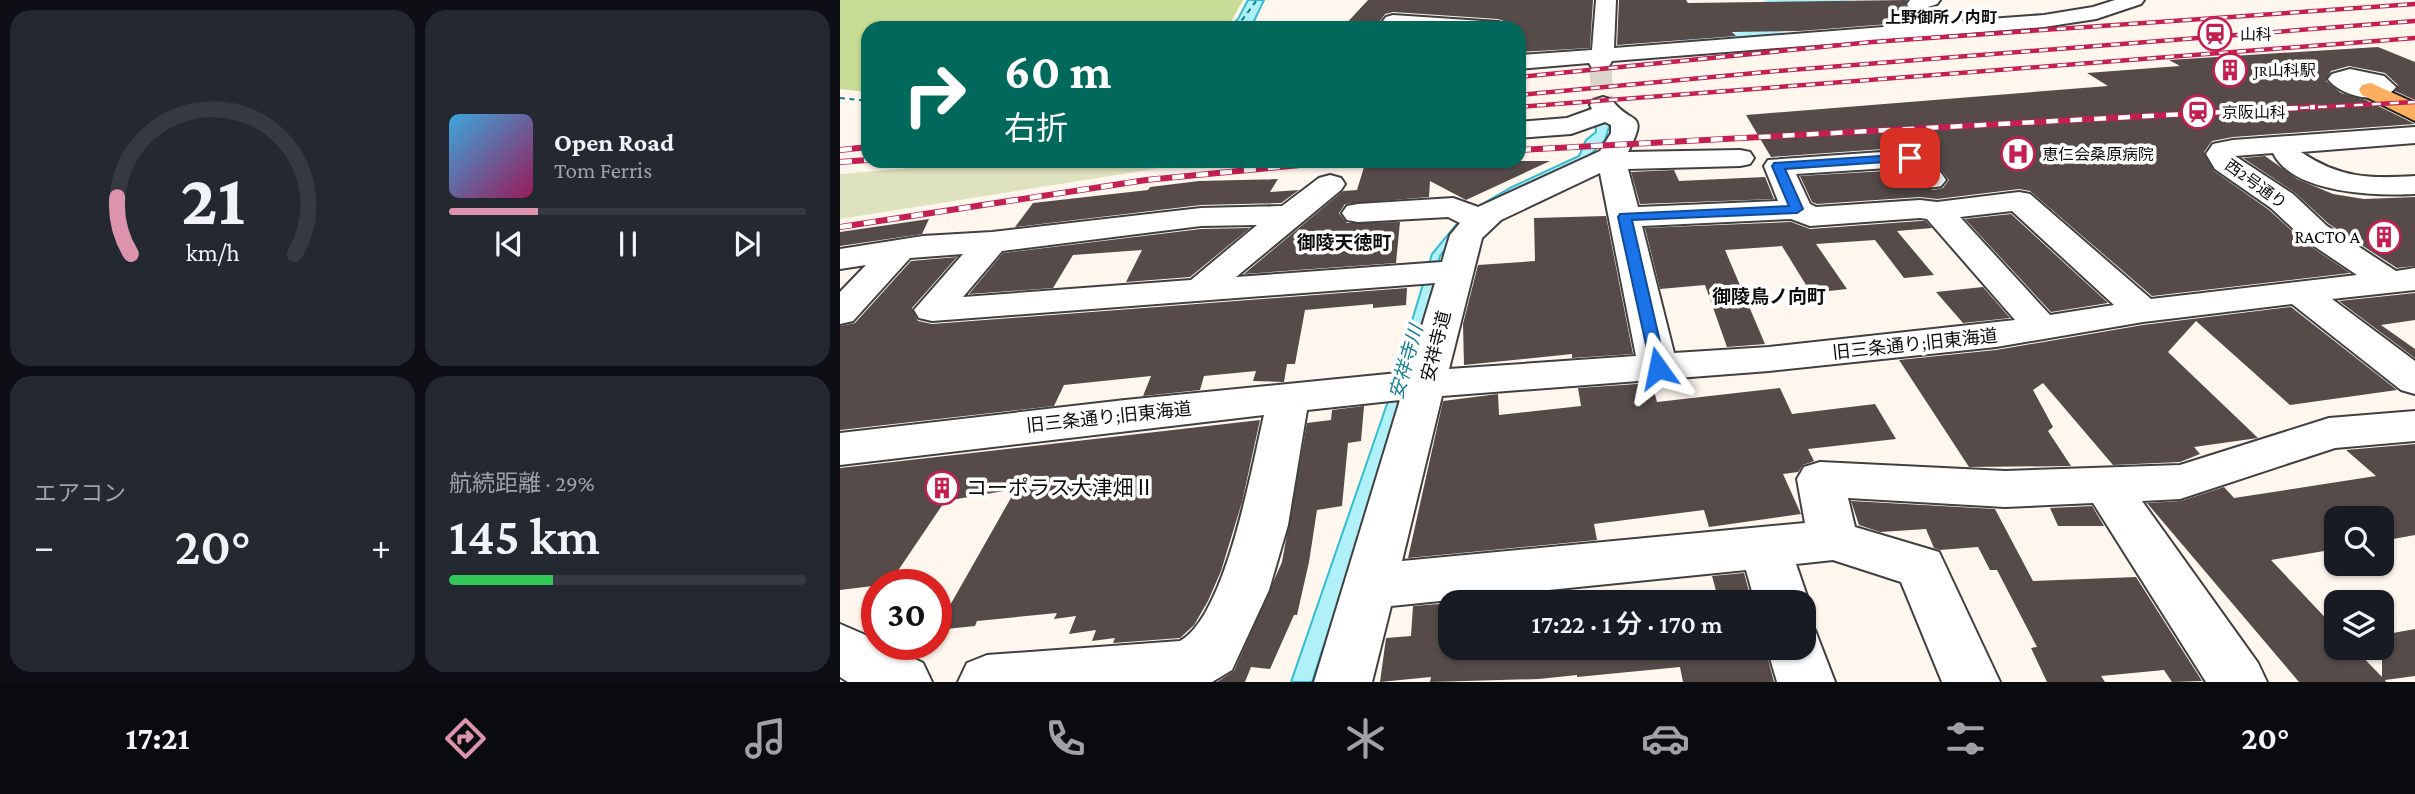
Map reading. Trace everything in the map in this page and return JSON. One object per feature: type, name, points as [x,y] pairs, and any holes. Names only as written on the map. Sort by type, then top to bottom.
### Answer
[{"type":"main road","points":[[2378,89],[2415,113]]},
{"type":"street","points":[[1383,21],[1381,20],[1399,0]]},
{"type":"street","points":[[1458,21],[1469,0]]},
{"type":"street","points":[[1602,60],[1606,0]]},
{"type":"street","points":[[1930,0],[1917,4],[1920,13],[1944,29]]},
{"type":"street","points":[[2010,0],[2044,21]]},
{"type":"street","points":[[1526,62],[1602,60],[1944,29],[1979,18],[2044,21],[2096,13],[2123,2]]},
{"type":"street","points":[[2378,89],[2415,92]]},
{"type":"street","points":[[1526,129],[1571,126],[1604,108],[1625,122],[1624,132],[1588,163]]},
{"type":"street","points":[[2415,135],[2293,144],[2286,150],[2288,156],[2329,179],[2375,189],[2415,185]]},
{"type":"street","name":"西2号通り","points":[[2293,144],[2228,149],[2223,150],[2220,156],[2282,201],[2316,233],[2402,281]]},
{"type":"street","points":[[1588,163],[1740,158]]},
{"type":"street","points":[[2042,328],[1934,195],[1910,158],[1778,166],[1797,209],[1810,218],[1920,209],[1934,195],[2019,201],[2143,311]]},
{"type":"street","points":[[1588,163],[1625,217],[1658,368]]},
{"type":"street","name":"安祥寺道","points":[[1343,682],[1371,586],[1405,386],[1440,272],[1466,235],[1471,216],[1490,212],[1588,163]]},
{"type":"street","points":[[1202,289],[1330,184]]},
{"type":"street","points":[[1625,217],[1797,209]]},
{"type":"street","points":[[1357,213],[1471,216]]},
{"type":"street","points":[[840,259],[899,250],[992,242],[1201,217],[1289,215]]},
{"type":"street","points":[[992,242],[932,310],[1440,272]]},
{"type":"street","points":[[840,313],[899,250]]},
{"type":"street","name":"旧三条通り;旧東海道","points":[[840,449],[1125,415],[1405,386],[1783,358],[2042,328],[2143,311],[2402,281]]},
{"type":"street","points":[[2300,293],[2415,381]]},
{"type":"street","points":[[987,682],[1188,666],[1212,652],[1243,590],[1264,525],[1288,398]]},
{"type":"street","points":[[1833,540],[1820,479],[2005,489],[2180,482],[2297,446],[2329,433],[2415,426]]},
{"type":"street","points":[[2107,487],[2238,682]]},
{"type":"street","points":[[1371,586],[1833,540],[1921,567],[1970,682]]},
{"type":"street","points":[[1765,548],[1778,590]]},
{"type":"street","points":[[840,649],[904,682]]},
{"type":"street","points":[[1799,660],[1806,682]]},
{"type":"green space","points":[[840,0],[1243,0],[1231,21],[861,21],[861,91],[840,89]]},
{"type":"green space","points":[[912,168],[1160,168],[840,219],[840,174]]},
{"type":"water","points":[[1248,0],[1264,0],[1254,21],[1236,21]]},
{"type":"water","points":[[1611,120],[1605,140],[1589,156],[1470,216],[1440,256],[1422,335],[1400,409],[1312,682],[1291,682],[1387,404],[1432,254],[1465,214],[1512,187],[1579,156],[1586,140],[1596,132],[1595,122]]},
{"type":"building","points":[[1368,0],[1593,0],[1590,48],[1526,52],[1526,21],[1393,12],[1385,14],[1380,21],[1349,21]]},
{"type":"building","points":[[1619,0],[1686,0],[1688,3],[1907,0],[1905,5],[1914,22],[1800,31],[1732,32],[1736,36],[1617,45]]},
{"type":"building","points":[[2378,47],[2415,62],[2415,100],[2395,91],[2398,85],[2385,73],[2349,66],[2331,71],[2326,81],[2341,93],[2366,100],[2415,124],[2233,137],[2212,141],[2204,152],[2214,171],[2269,210],[2304,242],[2350,273],[2152,296],[2030,191],[2019,189],[1937,199],[1920,197],[1817,204],[1812,202],[1800,176],[1902,170],[1918,186],[1934,190],[1943,188],[1949,180],[1932,159],[1911,147],[1771,157],[1746,115],[2108,86],[2087,73],[2180,66],[2169,60]]},
{"type":"building","points":[[2265,156],[2297,179],[2333,194],[2364,199],[2415,197],[2415,266],[2397,268],[2329,224],[2294,192],[2243,158]]},
{"type":"building","points":[[1526,161],[1550,161],[1466,200],[1430,181],[1429,197],[1345,204],[1339,213],[1347,223],[1400,222],[1396,263],[1244,274],[1343,191],[1357,190],[1364,168],[1526,168]]},
{"type":"building","points":[[1674,170],[1679,181],[1765,177],[1774,199],[1640,204],[1631,172]]},
{"type":"building","points":[[1278,179],[1270,192],[1299,190],[1281,203],[1201,205],[1015,227],[1033,203],[1148,190],[1150,187],[1199,181]]},
{"type":"building","points":[[2011,214],[2108,303],[2051,312],[1965,219]]},
{"type":"building","points":[[1606,216],[1633,354],[1572,358],[1572,354],[1464,365],[1463,324],[1478,265],[1535,261],[1534,218]]},
{"type":"building","points":[[929,219],[922,234],[840,246],[840,232]]},
{"type":"building","points":[[1926,221],[1932,228],[1897,231],[1934,275],[1904,278],[1875,240],[1816,244],[1847,289],[1811,293],[1782,246],[1725,250],[1765,344],[1727,347],[1705,285],[1660,289],[1645,228],[1791,222],[1810,229]]},
{"type":"building","points":[[1250,228],[1190,277],[1126,282],[1142,250],[1073,255],[1053,288],[969,294],[1003,253],[1201,229]]},
{"type":"building","points":[[957,257],[912,308],[918,321],[932,324],[1407,288],[1406,305],[1373,308],[1373,304],[1305,310],[1295,364],[1287,364],[1284,382],[1253,381],[1256,371],[1204,376],[1200,390],[1143,396],[1151,376],[1064,385],[1054,406],[840,430],[840,326],[855,323],[911,261]]},
{"type":"building","points":[[1983,287],[2010,318],[1963,323],[1936,292]]},
{"type":"building","points":[[2415,293],[2415,320],[2381,325],[2415,349],[2415,358],[2339,301]]},
{"type":"building","points":[[2291,307],[2397,390],[2290,405],[2196,321],[2168,352],[2258,438],[2194,447],[2200,454],[2180,462],[2113,465],[2043,383],[2033,390],[2053,427],[2048,431],[2071,466],[1969,467],[1899,360],[1996,350],[2143,325]]},
{"type":"building","points":[[1652,383],[1657,402],[1780,388],[1792,414],[1875,404],[1896,439],[1808,449],[1814,461],[1803,465],[1798,472],[1783,474],[1801,514],[1709,527],[1704,510],[1594,524],[1597,540],[1408,558],[1443,401],[1498,394],[1499,415],[1581,406],[1578,388]]},
{"type":"building","points":[[1364,406],[1361,441],[1348,443],[1342,506],[1317,510],[1297,615],[1294,615],[1270,669],[1251,667],[1245,682],[1217,682],[1234,671],[1282,562],[1307,423],[1331,420],[1332,410]]},
{"type":"building","points":[[1260,420],[1242,502],[1221,571],[1194,625],[1180,638],[1113,643],[1115,638],[1092,641],[1096,630],[1069,634],[1076,616],[1054,619],[1057,613],[977,621],[975,626],[952,628],[952,602],[1016,489],[945,501],[899,569],[861,569],[861,587],[840,590],[840,468]]},
{"type":"building","points":[[2415,444],[2415,535],[2394,539],[2394,506],[2324,506],[2324,551],[2271,560],[2324,616],[2324,660],[2366,660],[2382,677],[2382,660],[2394,660],[2394,633],[2415,629],[2415,676],[2385,680],[2386,682],[2299,682],[2147,503],[2181,501],[2224,487],[2234,498],[2376,476],[2346,450]]},
{"type":"building","points":[[1851,501],[1995,509],[2033,581],[2136,577],[2202,681],[2172,682],[2164,670],[2101,676],[2105,682],[2047,682],[2031,648],[2037,647],[1997,570],[1990,570],[1978,547],[1940,550],[1934,548],[1926,529],[1880,532],[1859,525]]},
{"type":"building","points":[[2092,506],[2104,526],[2058,526],[2050,508]]},
{"type":"building","points":[[1744,573],[1749,590],[1716,590],[1712,576]]},
{"type":"building","points":[[1438,604],[1438,660],[1768,660],[1774,682],[1683,682],[1680,667],[1539,679],[1430,682],[1431,677],[1380,682],[1386,638],[1411,636],[1413,606]]},
{"type":"waterway","name":"安祥寺川","points":[[1692,46],[1765,39],[1768,33],[1757,20],[1762,13],[1791,3],[1835,0]]},
{"type":"ferry route","points":[[1241,21],[1257,0]]},
{"type":"ferry route","points":[[840,98],[861,100]]},
{"type":"tunnel","points":[[1600,63],[1603,105]]},
{"type":"railway","points":[[1526,76],[1872,42],[2415,4]]},
{"type":"railway","points":[[1526,94],[1777,71],[2415,21]]},
{"type":"railway","points":[[1526,106],[2415,38]]},
{"type":"railway","points":[[2282,109],[2415,102]]},
{"type":"railway","points":[[1526,150],[2315,107]]},
{"type":"railway","points":[[840,150],[861,148]]},
{"type":"railway","points":[[840,162],[861,160]]},
{"type":"railway","points":[[840,227],[1146,180],[1269,168]]},
{"type":"place","name":"山科","points":[[2215,34]]},
{"type":"place","name":"JR山科駅","points":[[2230,70]]},
{"type":"place","name":"京阪山科","points":[[2198,112]]},
{"type":"place","name":"恵仁会桑原病院","points":[[2018,154]]},
{"type":"place","name":"RACTO A","points":[[2384,237]]},
{"type":"place","name":"コーポラス大津畑Ⅱ","points":[[942,488]]},
{"type":"district","name":"上野御所ノ内町","points":[[1941,17]]},
{"type":"district","name":"御陵天徳町","points":[[1344,242]]},
{"type":"district","name":"御陵鳥ノ向町","points":[[1769,296]]},
{"type":"route","points":[[1658,368],[1625,217],[1797,209],[1778,166],[1910,158]]}]
